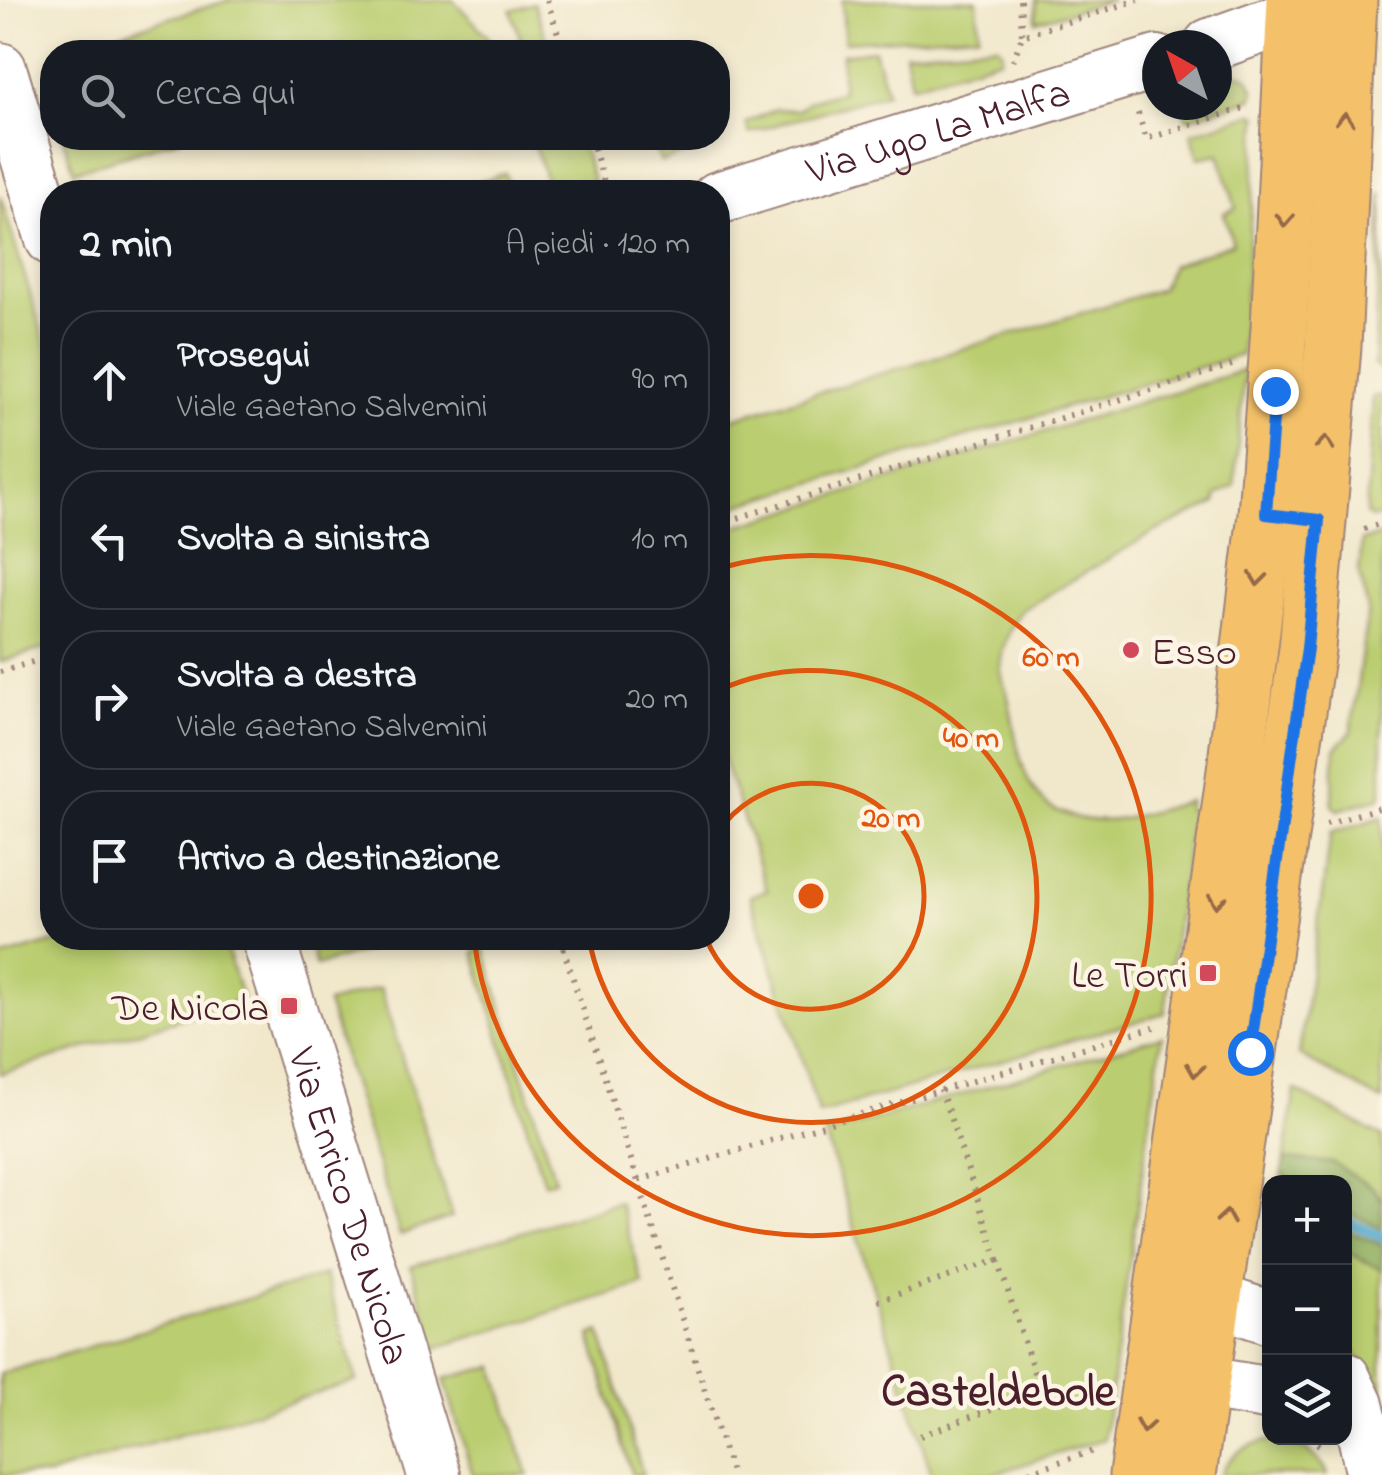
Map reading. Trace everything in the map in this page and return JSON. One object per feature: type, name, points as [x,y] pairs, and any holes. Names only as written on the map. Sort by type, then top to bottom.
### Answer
[{"type":"main road","points":[[1124,1460],[1158,1335],[1236,771],[1333,347],[1349,0]]},
{"type":"main road","points":[[1188,1475],[1307,648],[1292,517],[1280,309],[1308,6]]},
{"type":"street","points":[[1232,36],[1308,6]]},
{"type":"street","name":"Via Ugo La Malfa","points":[[730,194],[1142,67]]},
{"type":"street","points":[[0,69],[40,200]]},
{"type":"street","name":"Via Enrico De Nicola","points":[[272,950],[434,1475]]},
{"type":"street","points":[[1262,1316],[1213,1301],[1196,1306],[1158,1335],[1169,1355],[1186,1373],[1202,1382],[1262,1393]]},
{"type":"street","points":[[1352,1395],[1371,1475]]},
{"type":"street","points":[[1351,1445],[1371,1475]]},
{"type":"path","points":[[547,0],[560,40]]},
{"type":"path","points":[[1012,64],[1022,36],[1020,0]]},
{"type":"path","points":[[1022,36],[1138,0]]},
{"type":"path","points":[[1120,114],[1137,109],[1146,139],[1263,102]]},
{"type":"path","points":[[594,150],[604,180]]},
{"type":"path","points":[[730,520],[1251,360]]},
{"type":"path","points":[[0,672],[40,660]]},
{"type":"path","points":[[1316,828],[1382,807]]},
{"type":"path","points":[[564,950],[732,1475]]},
{"type":"path","points":[[640,1180],[1157,1026]]},
{"type":"path","points":[[920,1436],[1040,1391],[941,1090]]},
{"type":"path","points":[[878,1301],[998,1260]]},
{"type":"path","points":[[1019,1475],[1124,1460]]},
{"type":"green space","points":[[230,0],[453,0],[489,40],[96,40]]},
{"type":"green space","points":[[842,0],[977,0],[979,34],[845,42]]},
{"type":"green space","points":[[1036,0],[1112,0],[1036,21]]},
{"type":"green space","points":[[534,3],[547,40],[521,40],[511,10]]},
{"type":"green space","points":[[997,45],[1002,51],[1001,58],[911,85],[905,52]]},
{"type":"green space","points":[[874,50],[887,93],[749,133],[746,123],[776,109],[799,110],[809,101],[842,91],[842,54]]},
{"type":"green space","points":[[1232,73],[1247,76],[1254,88],[1253,98],[1232,105]]},
{"type":"green space","points":[[1258,115],[1241,355],[730,507],[730,419],[1161,289],[1172,265],[1233,243],[1224,213],[1236,208],[1219,154],[1199,158],[1191,133]]},
{"type":"green space","points":[[67,150],[143,150],[74,171]]},
{"type":"green space","points":[[536,150],[583,150],[593,180],[546,180]]},
{"type":"green space","points":[[656,150],[698,150],[661,162]]},
{"type":"green space","points":[[505,173],[507,180],[483,180]]},
{"type":"green space","points":[[1382,192],[1382,371],[1374,365]]},
{"type":"green space","points":[[0,195],[40,326],[40,650],[0,662]]},
{"type":"green space","points":[[1245,370],[1234,486],[1216,496],[1216,503],[1154,532],[1022,610],[1009,632],[1001,658],[1001,675],[1022,763],[1035,792],[1046,804],[1077,818],[1109,820],[1189,801],[1187,809],[1192,811],[1165,1013],[819,1114],[750,896],[767,890],[730,779],[730,528]]},
{"type":"green space","points":[[1382,395],[1382,516],[1373,518],[1366,515],[1373,397]]},
{"type":"green space","points":[[1382,535],[1382,797],[1338,810],[1332,805],[1335,749],[1351,732],[1368,609],[1359,573],[1362,541]]},
{"type":"green space","points":[[1382,817],[1382,1101],[1299,1055],[1331,833]]},
{"type":"green space","points":[[40,946],[40,950],[227,950],[242,1000],[0,1074],[0,958]]},
{"type":"green space","points":[[311,950],[369,950],[316,966]]},
{"type":"green space","points":[[484,950],[555,1180],[544,1183],[474,952]]},
{"type":"green space","points":[[380,988],[452,1217],[400,1235],[327,1003]]},
{"type":"green space","points":[[1162,1036],[1104,1439],[990,1475],[932,1475],[825,1134]]},
{"type":"green space","points":[[1295,1090],[1382,1137],[1382,1392],[1352,1348],[1352,1175],[1282,1175]]},
{"type":"green space","points":[[1284,1159],[1333,1163],[1373,1188],[1382,1201],[1382,1229],[1352,1214],[1352,1175],[1282,1173]]},
{"type":"green space","points":[[619,1202],[643,1284],[436,1348],[411,1266]]},
{"type":"green space","points":[[1352,1233],[1382,1245],[1382,1270],[1352,1255]]},
{"type":"green space","points":[[325,1275],[357,1381],[48,1475],[0,1475],[0,1374]]},
{"type":"green space","points":[[600,1332],[643,1475],[632,1475],[590,1336]]},
{"type":"green space","points":[[495,1366],[528,1475],[473,1475],[444,1379]]},
{"type":"green space","points":[[1262,1442],[1303,1449],[1317,1459],[1328,1475],[1220,1475],[1228,1461]]},
{"type":"waterway","points":[[1352,1224],[1382,1237]]},
{"type":"place","name":"Esso","points":[[1131,650]]},
{"type":"place","name":"Le Torri","points":[[1208,973]]},
{"type":"place","name":"De Nicola","points":[[289,1006]]},
{"type":"district","name":"Casteldebole","points":[[998,1389]]},
{"type":"route","points":[[1250,1052],[1307,648],[1319,520],[1266,514],[1275,391]]}]
